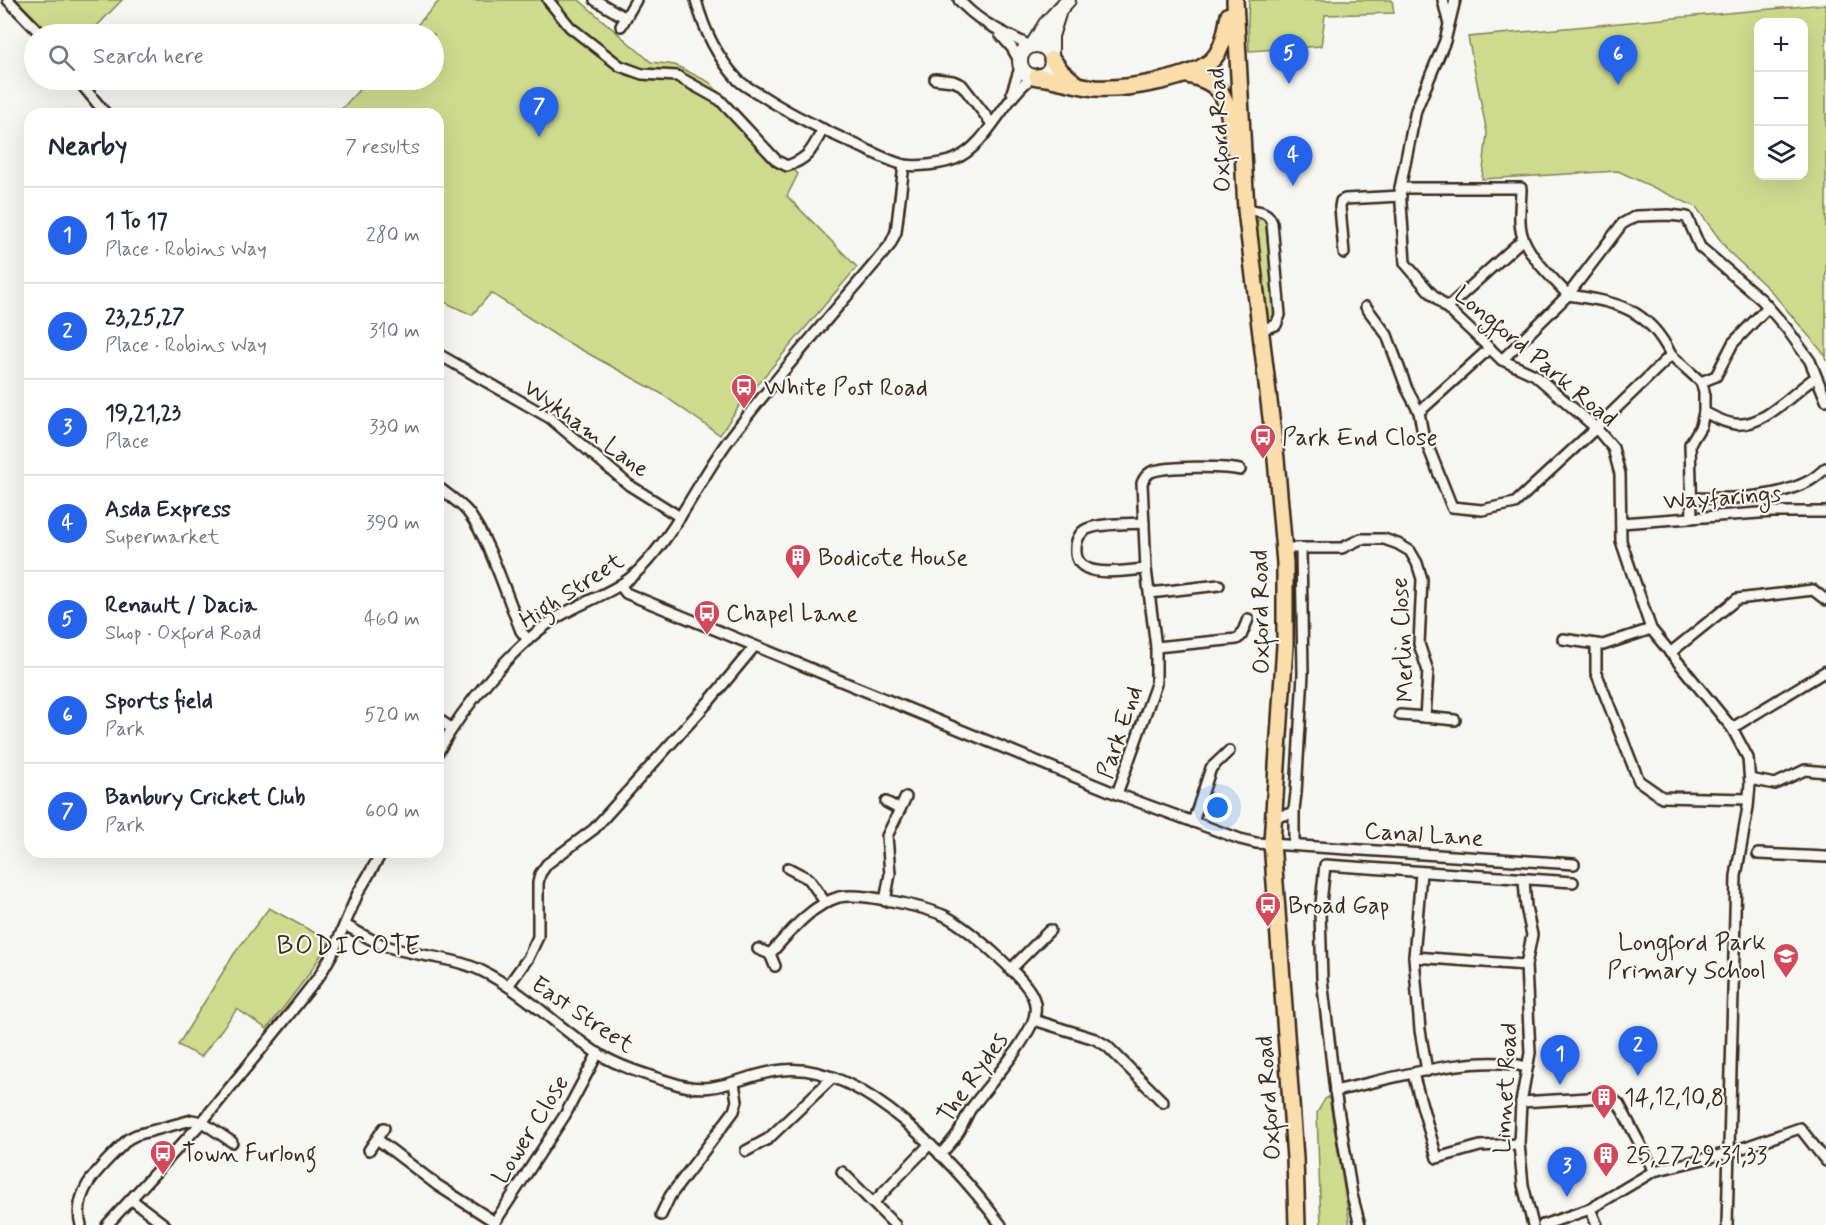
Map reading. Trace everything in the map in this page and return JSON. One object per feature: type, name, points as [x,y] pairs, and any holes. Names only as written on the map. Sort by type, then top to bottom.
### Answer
[{"type":"main road","name":"Oxford Road","points":[[1236,0],[1235,20],[1246,210],[1276,459],[1285,563],[1285,645],[1272,842],[1295,1158],[1297,1225]]},
{"type":"main road","points":[[1035,77],[1094,88],[1117,87],[1187,75],[1203,67],[1218,52],[1236,0]]},
{"type":"main road","points":[[1052,57],[1061,71],[1077,85]]},
{"type":"main road","points":[[1187,75],[1207,80],[1224,96],[1244,181]]},
{"type":"street","points":[[8,0],[31,24]]},
{"type":"street","points":[[548,0],[570,27],[620,66],[642,74],[677,76],[720,100],[777,161],[787,166],[802,161],[823,129]]},
{"type":"street","points":[[595,0],[623,21],[636,0]]},
{"type":"street","points":[[696,0],[707,34],[715,49],[740,82],[785,110],[904,165],[921,165],[953,159],[967,152],[992,124],[1010,97],[1022,52],[1032,45],[1046,24],[1064,5]]},
{"type":"street","points":[[959,0],[978,19],[996,30],[1032,45],[1042,46],[1052,57]]},
{"type":"street","name":"Longford Park Road","points":[[1443,0],[1448,24]]},
{"type":"street","name":"Longford Park Road","points":[[1455,0],[1445,40],[1416,110],[1401,192],[1405,263],[1447,308],[1502,360],[1535,375],[1596,428],[1613,448],[1620,474],[1621,541],[1651,629],[1732,728],[1748,758],[1750,779],[1748,799],[1736,876],[1727,1225]]},
{"type":"street","points":[[1010,97],[1035,77],[1046,74],[1052,65],[1051,36],[1064,5]]},
{"type":"street","points":[[996,30],[1008,42],[1025,72],[1035,77]]},
{"type":"street","points":[[935,79],[953,81],[962,85],[992,124]]},
{"type":"street","points":[[86,90],[101,108]]},
{"type":"street","points":[[680,517],[726,444],[754,407],[890,245],[896,232],[904,165]]},
{"type":"street","points":[[1344,253],[1340,207],[1341,201],[1345,199],[1401,192],[1521,188],[1520,216],[1523,239],[1537,261],[1568,295],[1609,301],[1638,314],[1662,338],[1671,355],[1701,382],[1704,391],[1704,412],[1701,426],[1690,444],[1692,518]]},
{"type":"street","points":[[1246,210],[1263,211],[1270,217],[1272,223],[1280,315],[1276,325],[1259,330]]},
{"type":"street","points":[[1502,360],[1568,295],[1622,224],[1636,216],[1669,215],[1687,218],[1700,247],[1762,300],[1787,329],[1810,361],[1826,400]]},
{"type":"street","points":[[1447,308],[1523,239]]},
{"type":"street","points":[[1366,307],[1387,335],[1407,389],[1419,412],[1423,434],[1452,507],[1482,510],[1515,503],[1671,355]]},
{"type":"street","points":[[1701,382],[1716,376],[1733,342],[1768,307]]},
{"type":"street","points":[[1419,412],[1490,348]]},
{"type":"street","name":"Wykham Lane","points":[[444,357],[550,418],[628,485],[680,517]]},
{"type":"street","points":[[1704,412],[1723,421],[1737,424],[1758,419],[1781,405],[1816,377]]},
{"type":"street","name":"Park End","points":[[1117,794],[1156,684],[1156,647],[1146,568],[1142,483],[1145,476],[1158,470],[1225,467],[1240,470]]},
{"type":"street","points":[[1691,498],[1780,492],[1809,482],[1826,468]]},
{"type":"street","points":[[444,492],[473,519],[521,631],[528,640]]},
{"type":"street","name":"Wayfarings","points":[[1621,524],[1773,512],[1826,512]]},
{"type":"street","name":"High Street","points":[[444,741],[470,703],[528,640],[558,617],[620,585],[639,570],[657,550],[680,517]]},
{"type":"street","points":[[1144,523],[1090,528],[1079,536],[1075,552],[1078,561],[1084,567],[1098,572],[1146,568]]},
{"type":"street","name":"Merlin Close","points":[[1282,548],[1342,548],[1361,539],[1383,539],[1410,551],[1422,579],[1419,644],[1428,670],[1425,717]]},
{"type":"street","points":[[1294,844],[1303,674],[1301,548]]},
{"type":"street","points":[[620,585],[626,593],[754,647],[1117,794],[1240,839],[1256,843],[1272,842]]},
{"type":"street","points":[[1150,593],[1219,585]]},
{"type":"street","points":[[1670,653],[1737,599],[1813,590],[1825,597]]},
{"type":"street","points":[[1156,647],[1237,639],[1241,636],[1248,619]]},
{"type":"street","points":[[1563,639],[1603,645],[1651,629]]},
{"type":"street","points":[[1596,644],[1596,672],[1639,781],[1662,797],[1748,799]]},
{"type":"street","points":[[508,986],[528,958],[538,937],[538,883],[540,874],[547,864],[594,829],[711,699],[754,647]]},
{"type":"street","points":[[1732,728],[1826,671]]},
{"type":"street","name":"Merlin Close","points":[[1400,716],[1455,720]]},
{"type":"street","points":[[444,723],[451,728]]},
{"type":"street","points":[[1193,822],[1211,768],[1229,751]]},
{"type":"street","points":[[1750,779],[1775,784],[1805,771],[1826,772]]},
{"type":"street","points":[[885,901],[891,874],[886,836],[906,797]]},
{"type":"street","points":[[886,802],[899,809]]},
{"type":"street","points":[[1273,817],[1294,810]]},
{"type":"street","name":"Canal Lane","points":[[1272,842],[1574,864]]},
{"type":"street","points":[[1758,854],[1826,857]]},
{"type":"street","points":[[107,1225],[202,1122],[320,975],[358,893],[378,858]]},
{"type":"street","points":[[1360,1225],[1352,1195],[1335,1091],[1322,979],[1320,913],[1325,865],[1573,882]]},
{"type":"street","points":[[788,868],[809,879],[825,902]]},
{"type":"street","points":[[1421,873],[1414,957],[1420,1030],[1427,1071]]},
{"type":"street","name":"Linnet Road","points":[[1524,880],[1526,907],[1532,935],[1526,965],[1530,1053],[1521,1102],[1519,1144],[1523,1185],[1533,1225]]},
{"type":"street","name":"The Rydes","points":[[770,954],[797,925],[825,902],[854,896],[923,909],[957,922],[978,938],[1032,994],[1035,1004],[1034,1020],[1029,1032],[968,1113],[958,1132],[940,1155]]},
{"type":"street","name":"East Street","points":[[345,925],[387,946],[464,963],[508,986],[598,1053],[639,1072],[686,1088],[703,1089],[734,1083],[770,1071],[790,1069],[813,1070],[833,1077],[879,1103],[930,1144],[1001,1225]]},
{"type":"street","points":[[1011,970],[1050,930]]},
{"type":"street","points":[[758,949],[770,954],[775,966]]},
{"type":"street","points":[[1414,957],[1526,965]]},
{"type":"street","name":"The Rydes","points":[[1034,1020],[1095,1039],[1107,1046],[1163,1102]]},
{"type":"street","name":"Lower Close","points":[[494,1224],[565,1115],[598,1053]]},
{"type":"street","points":[[1335,1091],[1427,1071],[1482,1063],[1512,1063],[1526,1067]]},
{"type":"street","points":[[1413,1074],[1437,1158],[1480,1146],[1519,1144]]},
{"type":"street","points":[[746,1151],[768,1139],[833,1077]]},
{"type":"street","points":[[662,1215],[670,1196],[734,1111],[736,1101],[734,1083]]},
{"type":"street","points":[[1521,1102],[1605,1097],[1612,1099],[1619,1104],[1654,1172]]},
{"type":"street","points":[[81,1225],[79,1200],[85,1188],[128,1139],[147,1130],[192,1120],[202,1122],[232,1142]]},
{"type":"street","points":[[369,1150],[384,1128]]},
{"type":"street","points":[[1543,1225],[1590,1209],[1654,1172],[1728,1153],[1800,1128],[1822,1150],[1826,1161]]},
{"type":"street","points":[[377,1140],[494,1224]]},
{"type":"street","points":[[873,1203],[930,1144]]},
{"type":"street","points":[[842,1172],[895,1225]]},
{"type":"street","points":[[132,1200],[165,1225]]},
{"type":"street","points":[[1590,1209],[1597,1225]]},
{"type":"green space","points":[[17,0],[122,0],[99,24],[41,24]]},
{"type":"green space","points":[[440,0],[579,0],[651,62],[675,65],[709,82],[798,174],[787,196],[857,267],[739,406],[720,435],[660,393],[560,338],[491,293],[472,315],[444,302],[444,108],[342,108],[359,90],[444,90],[444,24],[418,24]]},
{"type":"green space","points":[[1249,0],[1392,0],[1394,13],[1325,15],[1321,46],[1249,51]]},
{"type":"green space","points":[[1826,4],[1826,361],[1824,354],[1771,291],[1729,252],[1696,207],[1618,171],[1482,179],[1487,133],[1468,37]]},
{"type":"green space","points":[[1264,218],[1269,228],[1266,228],[1274,311],[1277,311],[1273,322],[1267,323],[1257,224],[1258,220]]},
{"type":"green space","points":[[269,908],[330,941],[309,974],[267,1029],[237,1009],[201,1057],[178,1045],[234,954]]},
{"type":"green space","points":[[1329,1097],[1350,1225],[1321,1225],[1317,1113],[1325,1099]]},
{"type":"place","name":"Renault / Dacia","points":[[1289,84]]},
{"type":"place","name":"Sports field","points":[[1618,85]]},
{"type":"place","name":"Banbury Cricket Club","points":[[539,137]]},
{"type":"place","name":"Asda Express","points":[[1293,186]]},
{"type":"place","name":"White Post Road","points":[[744,410]]},
{"type":"place","name":"Park End Close","points":[[1263,460]]},
{"type":"place","name":"Bodicote House","points":[[798,580]]},
{"type":"place","name":"Chapel Lane","points":[[707,636]]},
{"type":"place","name":"Broad Gap","points":[[1268,928]]},
{"type":"place","name":"Longford Park Primary School","points":[[1786,979]]},
{"type":"place","name":"23,25,27","points":[[1638,1076]]},
{"type":"place","name":"1 To 17","points":[[1560,1085]]},
{"type":"place","name":"14,12,10,8","points":[[1604,1120]]},
{"type":"place","name":"Town Furlong","points":[[163,1176]]},
{"type":"place","name":"25,27,29,31,33","points":[[1606,1178]]},
{"type":"place","name":"19,21,23","points":[[1567,1197]]},
{"type":"district","name":"BODICOTE","points":[[349,945]]}]
